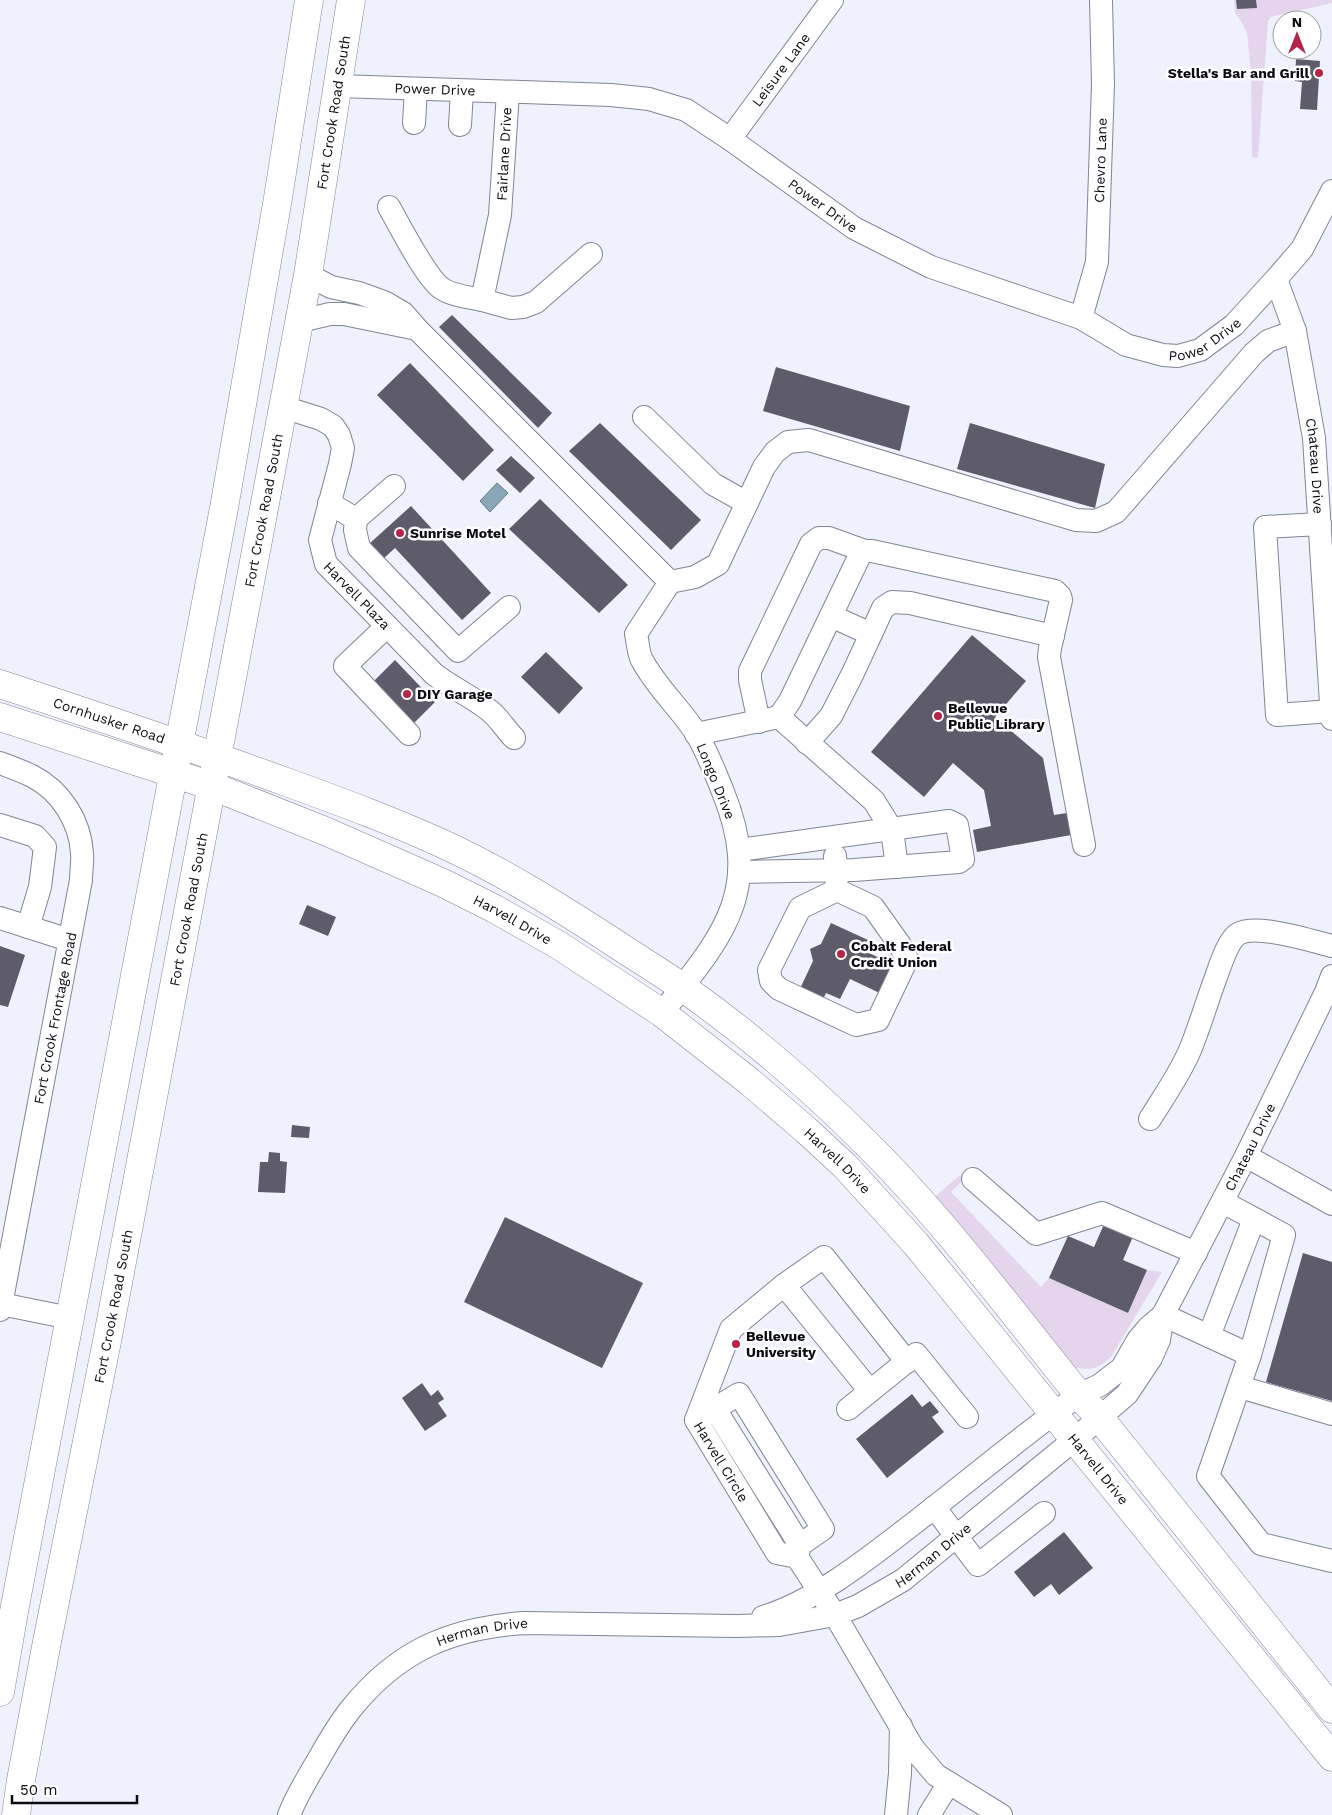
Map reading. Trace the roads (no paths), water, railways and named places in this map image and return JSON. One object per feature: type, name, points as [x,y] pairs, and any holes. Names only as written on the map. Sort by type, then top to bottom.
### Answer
[{"type":"main road","points":[[0,1692],[253,347],[308,0]]},
{"type":"main road","name":"Fort Crook Road South","points":[[16,1815],[46,1647],[108,1336],[300,321],[339,86],[351,0]]},
{"type":"main road","name":"Cornhusker Road","points":[[0,684],[218,756]]},
{"type":"main road","points":[[0,717],[173,774]]},
{"type":"main road","points":[[218,756],[364,810],[482,863],[552,902],[682,987],[778,1063],[868,1146],[909,1189],[955,1242],[1079,1395],[1100,1418],[1332,1709]]},
{"type":"main road","name":"Harvell Drive","points":[[173,774],[212,786],[326,831],[459,891],[560,946],[662,1013],[750,1082],[845,1166],[916,1244],[1332,1757]]},
{"type":"street","name":"Leisure Lane","points":[[730,140],[832,0]]},
{"type":"street","name":"Chevro Lane","points":[[1081,318],[1097,262],[1103,84],[1101,0]]},
{"type":"street","name":"Power Drive","points":[[339,86],[611,95],[649,99],[686,110],[854,228],[931,268],[1081,318],[1126,345],[1178,356],[1200,350],[1234,325],[1302,248],[1332,191]]},
{"type":"street","points":[[414,123],[416,89]]},
{"type":"street","points":[[460,125],[462,91]]},
{"type":"street","name":"Fairlane Drive","points":[[482,300],[500,215],[508,92]]},
{"type":"street","points":[[389,207],[428,272],[440,287],[448,291],[511,308],[523,307],[536,302],[591,254]]},
{"type":"street","points":[[308,275],[330,287],[359,293],[384,302],[403,313],[670,582],[695,577],[718,564],[764,467],[775,452],[788,442],[809,440],[1076,520],[1096,521],[1116,512],[1254,353],[1268,341],[1295,331]]},
{"type":"street","name":"Chateau Drive","points":[[1276,279],[1295,331],[1314,438],[1324,534],[1331,702]]},
{"type":"street","points":[[300,321],[330,314],[344,314],[417,329]]},
{"type":"street","name":"Harvell Plaza","points":[[283,407],[321,419],[333,426],[339,435],[343,448],[320,540],[326,564],[434,674],[450,687],[472,698],[492,713],[514,738]]},
{"type":"street","points":[[644,417],[713,484],[747,503]]},
{"type":"street","points":[[394,486],[356,518],[354,530],[359,548],[458,651],[509,607]]},
{"type":"street","points":[[330,504],[356,518]]},
{"type":"street","points":[[1324,534],[1265,528],[1277,715],[1331,702]]},
{"type":"street","points":[[897,867],[892,830],[874,801],[807,743],[769,719],[750,680],[750,671],[811,544],[819,538],[829,538],[864,551],[872,551],[1055,591],[1060,596],[1061,600],[1049,658],[1084,845]]},
{"type":"street","points":[[696,734],[769,719],[790,701],[860,554],[864,551]]},
{"type":"street","name":"Longo Drive","points":[[662,1013],[707,955],[730,913],[735,899],[740,861],[731,811],[715,772],[696,734],[641,659],[636,634],[670,582]]},
{"type":"street","points":[[807,743],[831,716],[883,608],[892,602],[910,602],[1053,636]]},
{"type":"street","points":[[831,616],[872,634]]},
{"type":"street","points":[[387,626],[345,666],[408,734]]},
{"type":"street","name":"Fort Crook Frontage Road","points":[[0,763],[32,776],[51,789],[66,806],[78,831],[82,854],[81,880],[1,1307]]},
{"type":"street","points":[[950,822],[954,822],[957,825],[963,859],[959,862],[897,867],[837,880],[740,861],[833,838],[950,822]]},
{"type":"street","points":[[0,825],[35,836],[45,847],[40,887],[28,927]]},
{"type":"street","points":[[833,838],[837,880],[872,906],[900,945],[907,959],[878,1020],[856,1025],[779,989],[771,981],[770,970],[800,908],[837,880]]},
{"type":"street","points":[[0,918],[70,940]]},
{"type":"street","points":[[1150,1119],[1190,1051],[1219,969],[1231,941],[1238,934],[1256,930],[1288,935],[1332,946]]},
{"type":"street","name":"Chateau Drive","points":[[1079,1395],[1100,1385],[1122,1368],[1143,1334],[1163,1315],[1246,1156],[1332,976]]},
{"type":"street","points":[[1246,1156],[1332,1204]]},
{"type":"street","points":[[973,1178],[1036,1234],[1102,1213],[1196,1253]]},
{"type":"street","points":[[1222,1202],[1284,1235],[1240,1387],[1208,1476],[1261,1544],[1332,1562]]},
{"type":"street","points":[[1209,1336],[1254,1219]]},
{"type":"street","points":[[706,1415],[731,1329],[784,1284],[824,1257],[907,1362]]},
{"type":"street","points":[[784,1284],[870,1391]]},
{"type":"street","points":[[1,1307],[70,1318]]},
{"type":"street","points":[[1163,1315],[1250,1355]]},
{"type":"street","name":"Chateau Drive","points":[[1100,1418],[1127,1394],[1151,1358],[1159,1340],[1163,1315]]},
{"type":"street","points":[[848,1409],[916,1354],[966,1417]]},
{"type":"street","points":[[1240,1387],[1332,1414]]},
{"type":"street","name":"Harvell Circle","points":[[739,1394],[823,1530],[798,1551],[777,1553],[706,1415],[739,1394]]},
{"type":"street","name":"Herman Drive","points":[[736,1626],[779,1613],[864,1562],[1079,1395]]},
{"type":"street","name":"Herman Drive","points":[[289,1815],[298,1792],[335,1730],[350,1710],[396,1664],[422,1647],[443,1639],[496,1625],[524,1623],[736,1626],[779,1624],[835,1615],[858,1606],[903,1580],[1100,1418]]},
{"type":"street","points":[[934,1507],[978,1565],[1044,1513]]},
{"type":"street","points":[[798,1551],[818,1591],[835,1615],[913,1748],[936,1775],[1001,1815]]},
{"type":"street","points":[[896,1815],[900,1773],[901,1726]]},
{"type":"street","points":[[929,1815],[950,1783]]},
{"type":"street","name":"Herman Drive","points":[[272,1815],[298,1792]]},
{"type":"water","points":[[497,483],[508,493],[490,512],[480,501]]},
{"type":"place","name":"Stella's Bar and Grill","points":[[1319,73]]},
{"type":"place","name":"Sunrise Motel","points":[[400,533]]},
{"type":"place","name":"DIY Garage","points":[[407,694]]},
{"type":"place","name":"Bellevue Public Library","points":[[938,716]]},
{"type":"place","name":"Cobalt Federal Credit Union","points":[[841,954]]},
{"type":"place","name":"Bellevue University","points":[[736,1344]]}]
